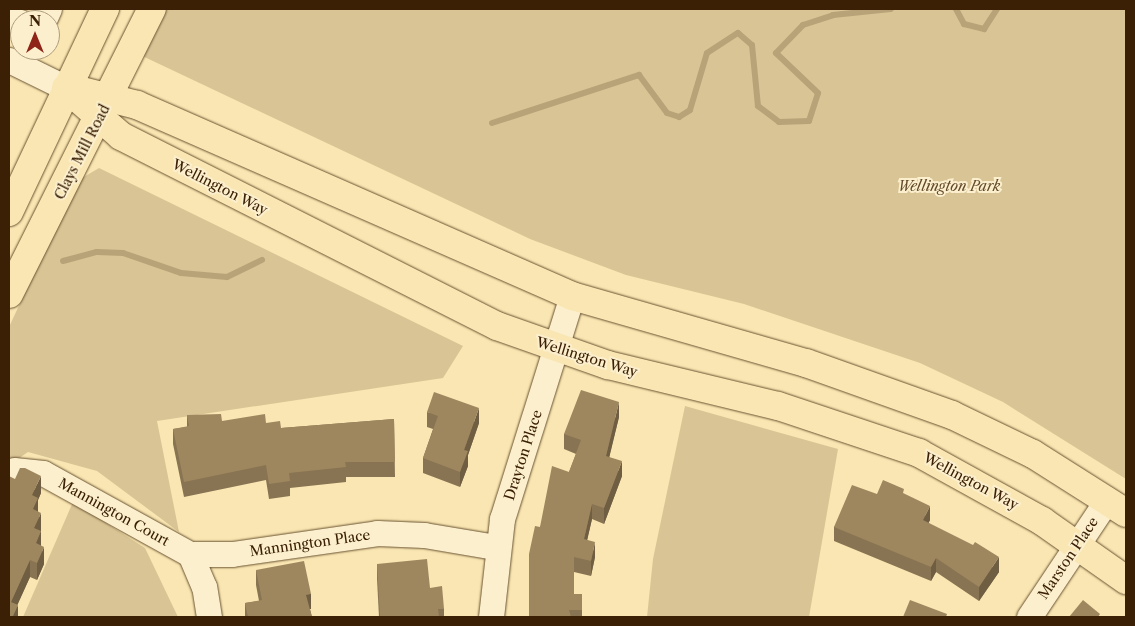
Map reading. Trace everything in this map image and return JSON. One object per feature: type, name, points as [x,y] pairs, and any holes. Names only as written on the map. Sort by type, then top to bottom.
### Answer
[{"type":"main road","points":[[9,212],[105,9]]},
{"type":"main road","name":"Clays Mill Road","points":[[9,294],[105,108],[152,9]]},
{"type":"main road","name":"Wellington Way","points":[[66,88],[105,108],[137,105],[572,296],[806,363],[952,415],[1033,454],[1117,506]]},
{"type":"main road","name":"Wellington Way","points":[[105,108],[121,136],[307,232],[497,326],[557,349],[778,406],[919,453],[983,486],[1077,545],[1126,580]]},
{"type":"street","name":"Wellington Way","points":[[9,60],[66,88]]},
{"type":"street","name":"Drayton Place","points":[[491,617],[496,546],[572,296]]},
{"type":"street","name":"Mannington Court","points":[[9,474],[14,470],[43,473],[190,554]]},
{"type":"street","name":"Marston Place","points":[[1029,617],[1077,545],[1117,506]]},
{"type":"street","name":"Mannington Place","points":[[190,554],[232,554],[376,534],[424,534],[496,546]]},
{"type":"street","points":[[190,554],[204,587],[209,617]]},
{"type":"green space","name":"Wellington Park","points":[[157,9],[1126,9],[1126,479],[1003,402],[920,363],[744,304],[626,275],[530,239],[136,53]]},
{"type":"green space","points":[[99,168],[463,346],[443,378],[157,421],[179,532],[97,471],[28,452],[9,465],[9,327],[77,181]]},
{"type":"green space","points":[[685,406],[838,449],[809,617],[647,617],[653,559]]},
{"type":"green space","points":[[73,502],[145,548],[178,617],[23,617]]},
{"type":"building","points":[[581,390],[619,402],[606,456],[622,461],[604,508],[592,504],[584,539],[595,542],[591,561],[574,557],[574,594],[582,594],[582,610],[569,610],[571,617],[529,617],[529,554],[535,526],[540,527],[552,466],[569,472],[581,440],[564,434]]},
{"type":"building","points":[[434,392],[479,408],[464,450],[468,451],[460,472],[423,458],[438,416],[427,412]]},
{"type":"building","points":[[221,414],[222,421],[265,414],[266,423],[280,421],[281,428],[394,419],[395,462],[345,462],[346,467],[289,473],[290,481],[269,484],[266,465],[184,482],[173,429],[189,426],[187,415]]},
{"type":"building","points":[[20,468],[25,468],[41,476],[32,495],[38,498],[33,509],[41,513],[34,528],[41,531],[36,543],[44,547],[37,563],[30,560],[11,602],[18,605],[13,616],[16,617],[9,617],[9,476],[15,479]]},
{"type":"building","points":[[883,480],[904,489],[903,493],[930,506],[923,520],[973,545],[975,542],[999,557],[979,587],[936,558],[931,567],[834,527],[852,485],[877,494]]},
{"type":"building","points":[[427,559],[430,588],[442,586],[444,609],[438,609],[439,617],[380,617],[377,564]]},
{"type":"building","points":[[304,561],[311,594],[306,595],[312,617],[248,617],[245,603],[262,600],[256,570]]},
{"type":"building","points":[[910,600],[947,614],[946,617],[903,617]]},
{"type":"building","points":[[1083,600],[1100,614],[1098,617],[1069,617]]},
{"type":"waterway","points":[[492,123],[639,75],[667,113],[679,117],[690,110],[707,53],[738,33],[752,45],[758,106],[779,122],[809,121],[818,93],[776,53],[803,25],[833,15],[891,9]]},
{"type":"waterway","points":[[956,9],[964,24],[984,29],[997,9]]},
{"type":"waterway","points":[[63,261],[97,252],[123,253],[181,273],[227,277],[262,260]]}]
